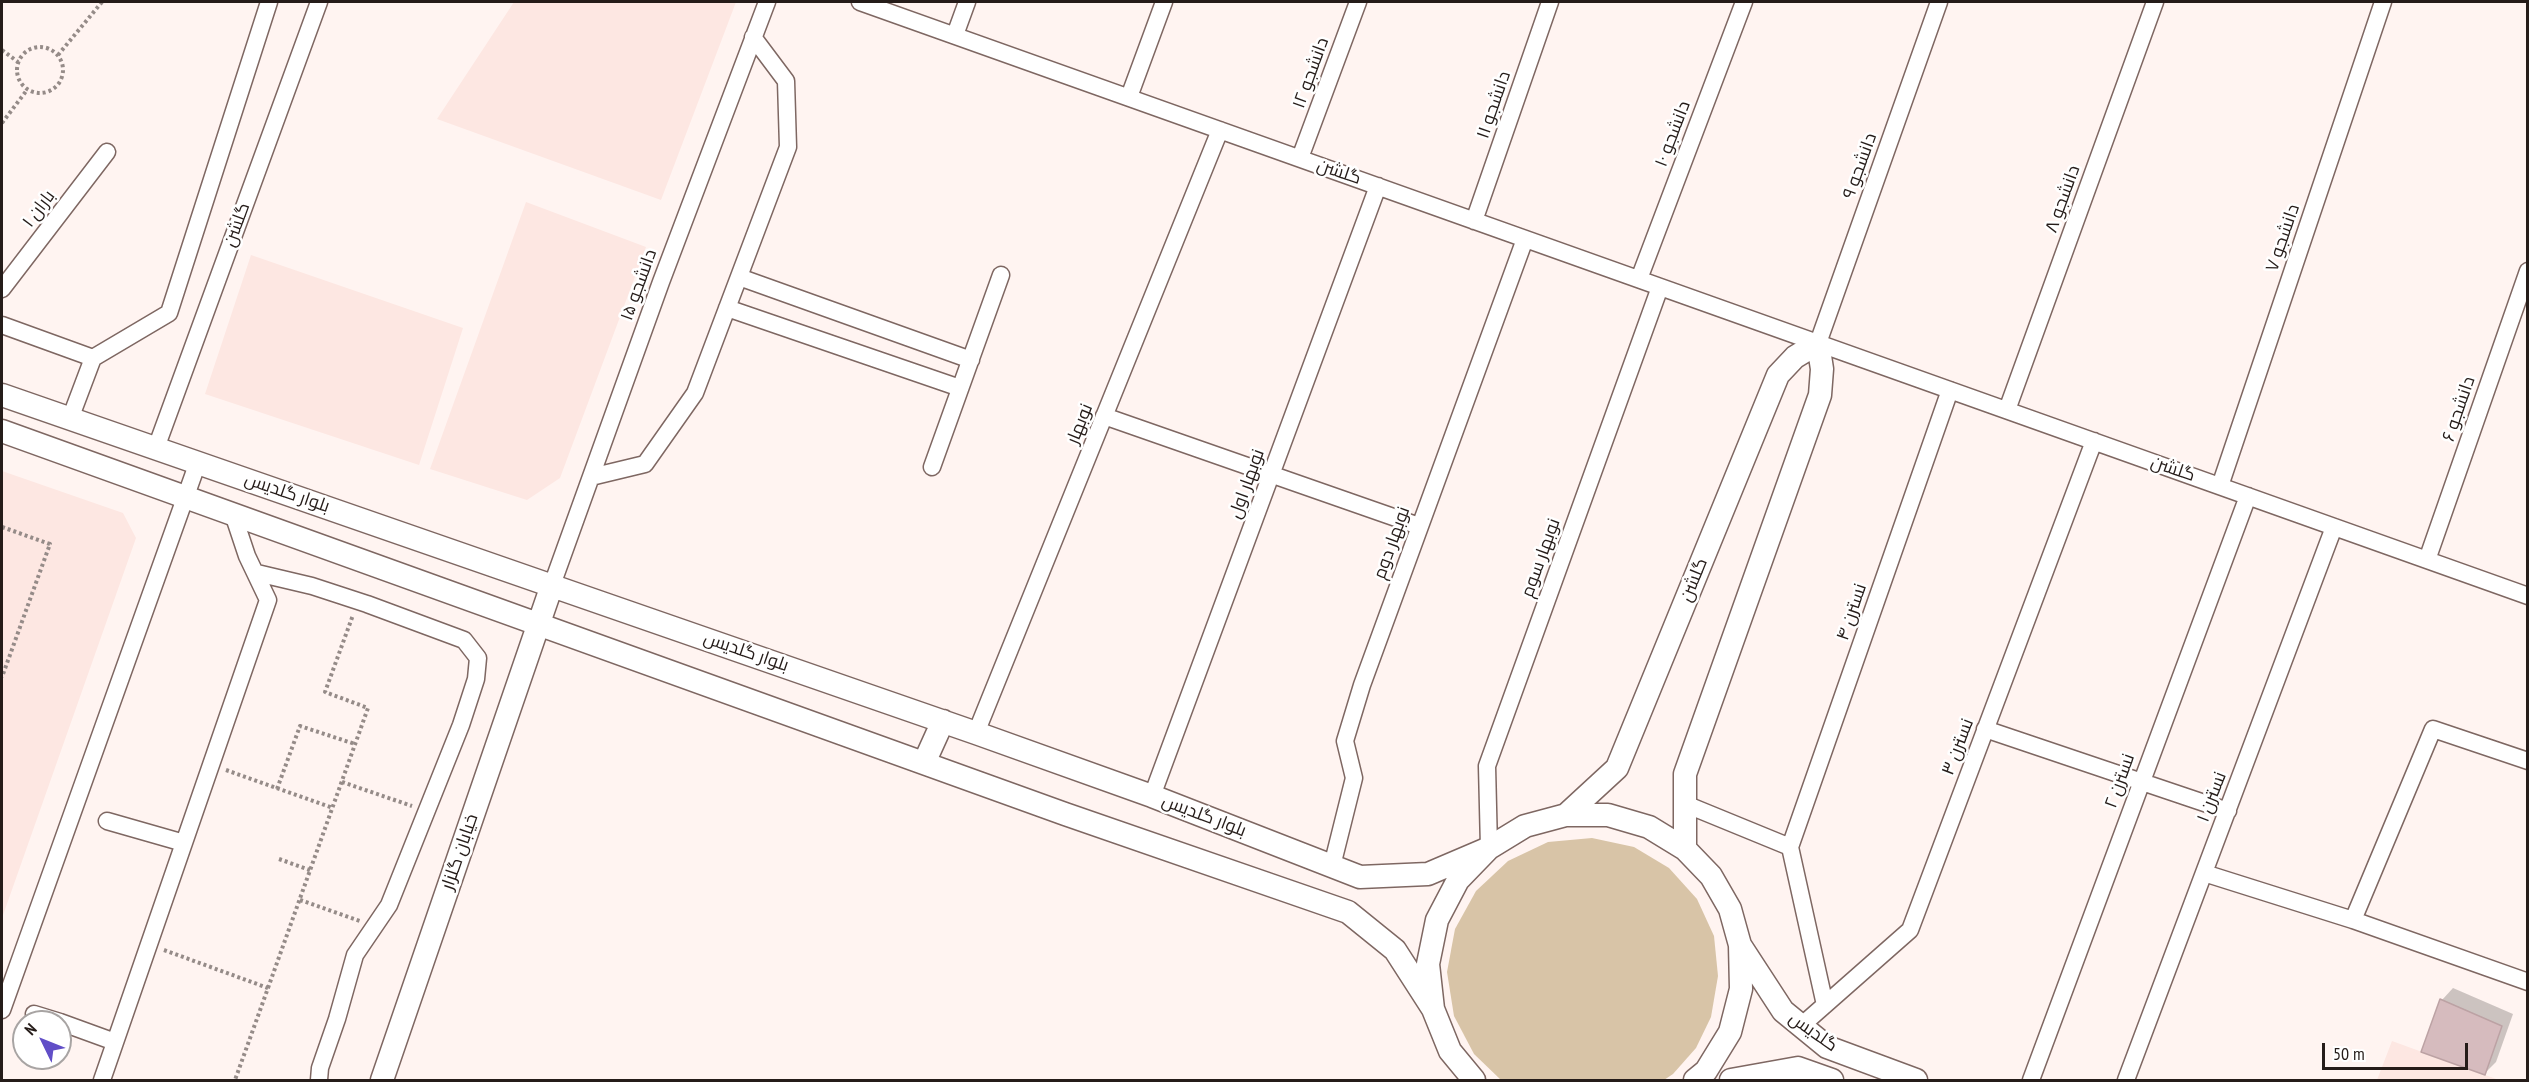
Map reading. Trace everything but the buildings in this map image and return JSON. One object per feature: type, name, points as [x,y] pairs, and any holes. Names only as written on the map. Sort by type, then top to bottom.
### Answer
[{"type":"main road","points":[[1685,849],[1685,774],[1820,395],[1822,369],[1818,343]]},
{"type":"main road","name":"گلشن","points":[[1566,815],[1617,768],[1778,375],[1795,357],[1818,343]]},
{"type":"main road","name":"بلوار گلدیس","points":[[2,395],[943,721],[1152,796],[1360,877],[1428,874],[1489,848]]},
{"type":"main road","name":"بلوار گلدیس","points":[[2,431],[924,763],[1348,912],[1395,950],[1433,1009]]},
{"type":"main road","name":"خیابان گلزار","points":[[382,1080],[552,585]]},
{"type":"main road","points":[[924,763],[943,721]]},
{"type":"main road","points":[[1474,1080],[1450,1051],[1433,1009],[1428,964],[1437,920],[1458,880],[1489,848],[1525,826],[1566,815],[1608,815],[1649,827],[1685,849],[1711,876],[1730,909],[1740,945],[1741,989],[1730,1032],[1706,1071],[1695,1080]]},
{"type":"main road","name":"گلدیس","points":[[1740,945],[1783,1011],[1827,1047],[1916,1080]]},
{"type":"main road","name":"گلدیس","points":[[1731,1080],[1798,1068],[1832,1080]]},
{"type":"street","points":[[70,419],[93,358],[169,314],[269,2]]},
{"type":"street","name":"گلشن","points":[[156,447],[319,2]]},
{"type":"street","name":"دانشجو ۱۵","points":[[552,585],[660,282],[767,2]]},
{"type":"street","name":"گلشن","points":[[860,2],[2528,596]]},
{"type":"street","points":[[955,35],[967,2]]},
{"type":"street","points":[[1129,98],[1164,2]]},
{"type":"street","name":"دانشجو ۱۲","points":[[1300,158],[1358,2]]},
{"type":"street","name":"دانشجو ۱۱","points":[[1474,221],[1550,2]]},
{"type":"street","name":"دانشجو ۱۰","points":[[1639,279],[1744,2]]},
{"type":"street","name":"دانشجو ۹","points":[[1818,343],[1939,2]]},
{"type":"street","name":"دانشجو ۸","points":[[2007,410],[2155,2]]},
{"type":"street","name":"دانشجو ۷","points":[[2220,486],[2383,2]]},
{"type":"street","points":[[591,477],[645,464],[695,393],[788,147],[786,81],[753,37]]},
{"type":"street","name":"نوبهار","points":[[976,733],[1220,130]]},
{"type":"street","name":"باران ۱","points":[[2,289],[107,152]]},
{"type":"street","name":"نوبهار اول","points":[[1152,796],[1378,186]]},
{"type":"street","name":"نوبهار دوم","points":[[1332,866],[1354,778],[1345,741],[1362,685],[1525,239]]},
{"type":"street","name":"دانشجو ۶","points":[[2427,560],[2528,271]]},
{"type":"street","points":[[932,467],[1001,275]]},
{"type":"street","points":[[738,277],[971,360]]},
{"type":"street","name":"نوبهار سوم","points":[[1489,848],[1487,766],[1660,287]]},
{"type":"street","points":[[727,308],[960,388]]},
{"type":"street","points":[[2,325],[93,358]]},
{"type":"street","name":"نسترن ۴","points":[[1790,847],[1950,390]]},
{"type":"street","points":[[1104,416],[1419,526]]},
{"type":"street","name":"نسترن ۳","points":[[1801,1026],[1910,930],[2094,441]]},
{"type":"street","points":[[2,1010],[198,462]]},
{"type":"street","name":"نسترن ۲","points":[[2031,1080],[2248,496]]},
{"type":"street","points":[[102,1080],[268,600],[247,556],[232,514]]},
{"type":"street","name":"نسترن ۱","points":[[2126,1080],[2334,527]]},
{"type":"street","points":[[257,573],[312,586],[464,640],[478,658],[476,679],[461,725],[389,905],[355,955],[320,1068],[319,1080]]},
{"type":"street","points":[[1985,729],[2228,811]]},
{"type":"street","points":[[2353,920],[2433,729],[2528,761]]},
{"type":"street","points":[[1685,804],[1790,847],[1825,1005]]},
{"type":"street","points":[[107,821],[184,843]]},
{"type":"street","points":[[2204,873],[2353,920],[2528,982]]},
{"type":"street","points":[[72,1026],[115,1042]]},
{"type":"path","points":[[58,56],[102,2]]},
{"type":"path","points":[[36,47],[52,50],[58,56],[63,71],[57,86],[43,93],[27,90],[18,77],[18,62],[22,55],[36,47]]},
{"type":"path","points":[[2,50],[18,62]]},
{"type":"path","points":[[2,123],[27,90]]},
{"type":"path","points":[[2,526],[50,544],[2,677]]},
{"type":"path","points":[[235,1080],[368,708],[325,692],[358,601]]},
{"type":"path","points":[[277,789],[300,726],[355,744]]},
{"type":"path","points":[[211,764],[333,807]]},
{"type":"path","points":[[342,782],[427,811]]},
{"type":"path","points":[[279,859],[310,870]]},
{"type":"path","points":[[300,900],[375,926]]},
{"type":"path","points":[[148,945],[268,988]]},
{"type":"shaded area","points":[[514,2],[736,2],[661,200],[437,119]]},
{"type":"shaded area","points":[[526,202],[646,247],[560,478],[527,500],[430,469]]},
{"type":"shaded area","points":[[251,255],[463,328],[419,465],[205,394]]},
{"type":"shaded area","points":[[2,471],[123,513],[136,538],[2,918]]},
{"type":"shaded area","points":[[1592,838],[1634,847],[1669,868],[1697,899],[1714,936],[1718,976],[1711,1017],[1696,1048],[1673,1074],[1664,1080],[1501,1080],[1474,1054],[1454,1016],[1447,972],[1455,929],[1476,891],[1508,861],[1548,842]]},
{"type":"shaded area","points":[[2392,1041],[2499,1080],[2377,1080]]}]
